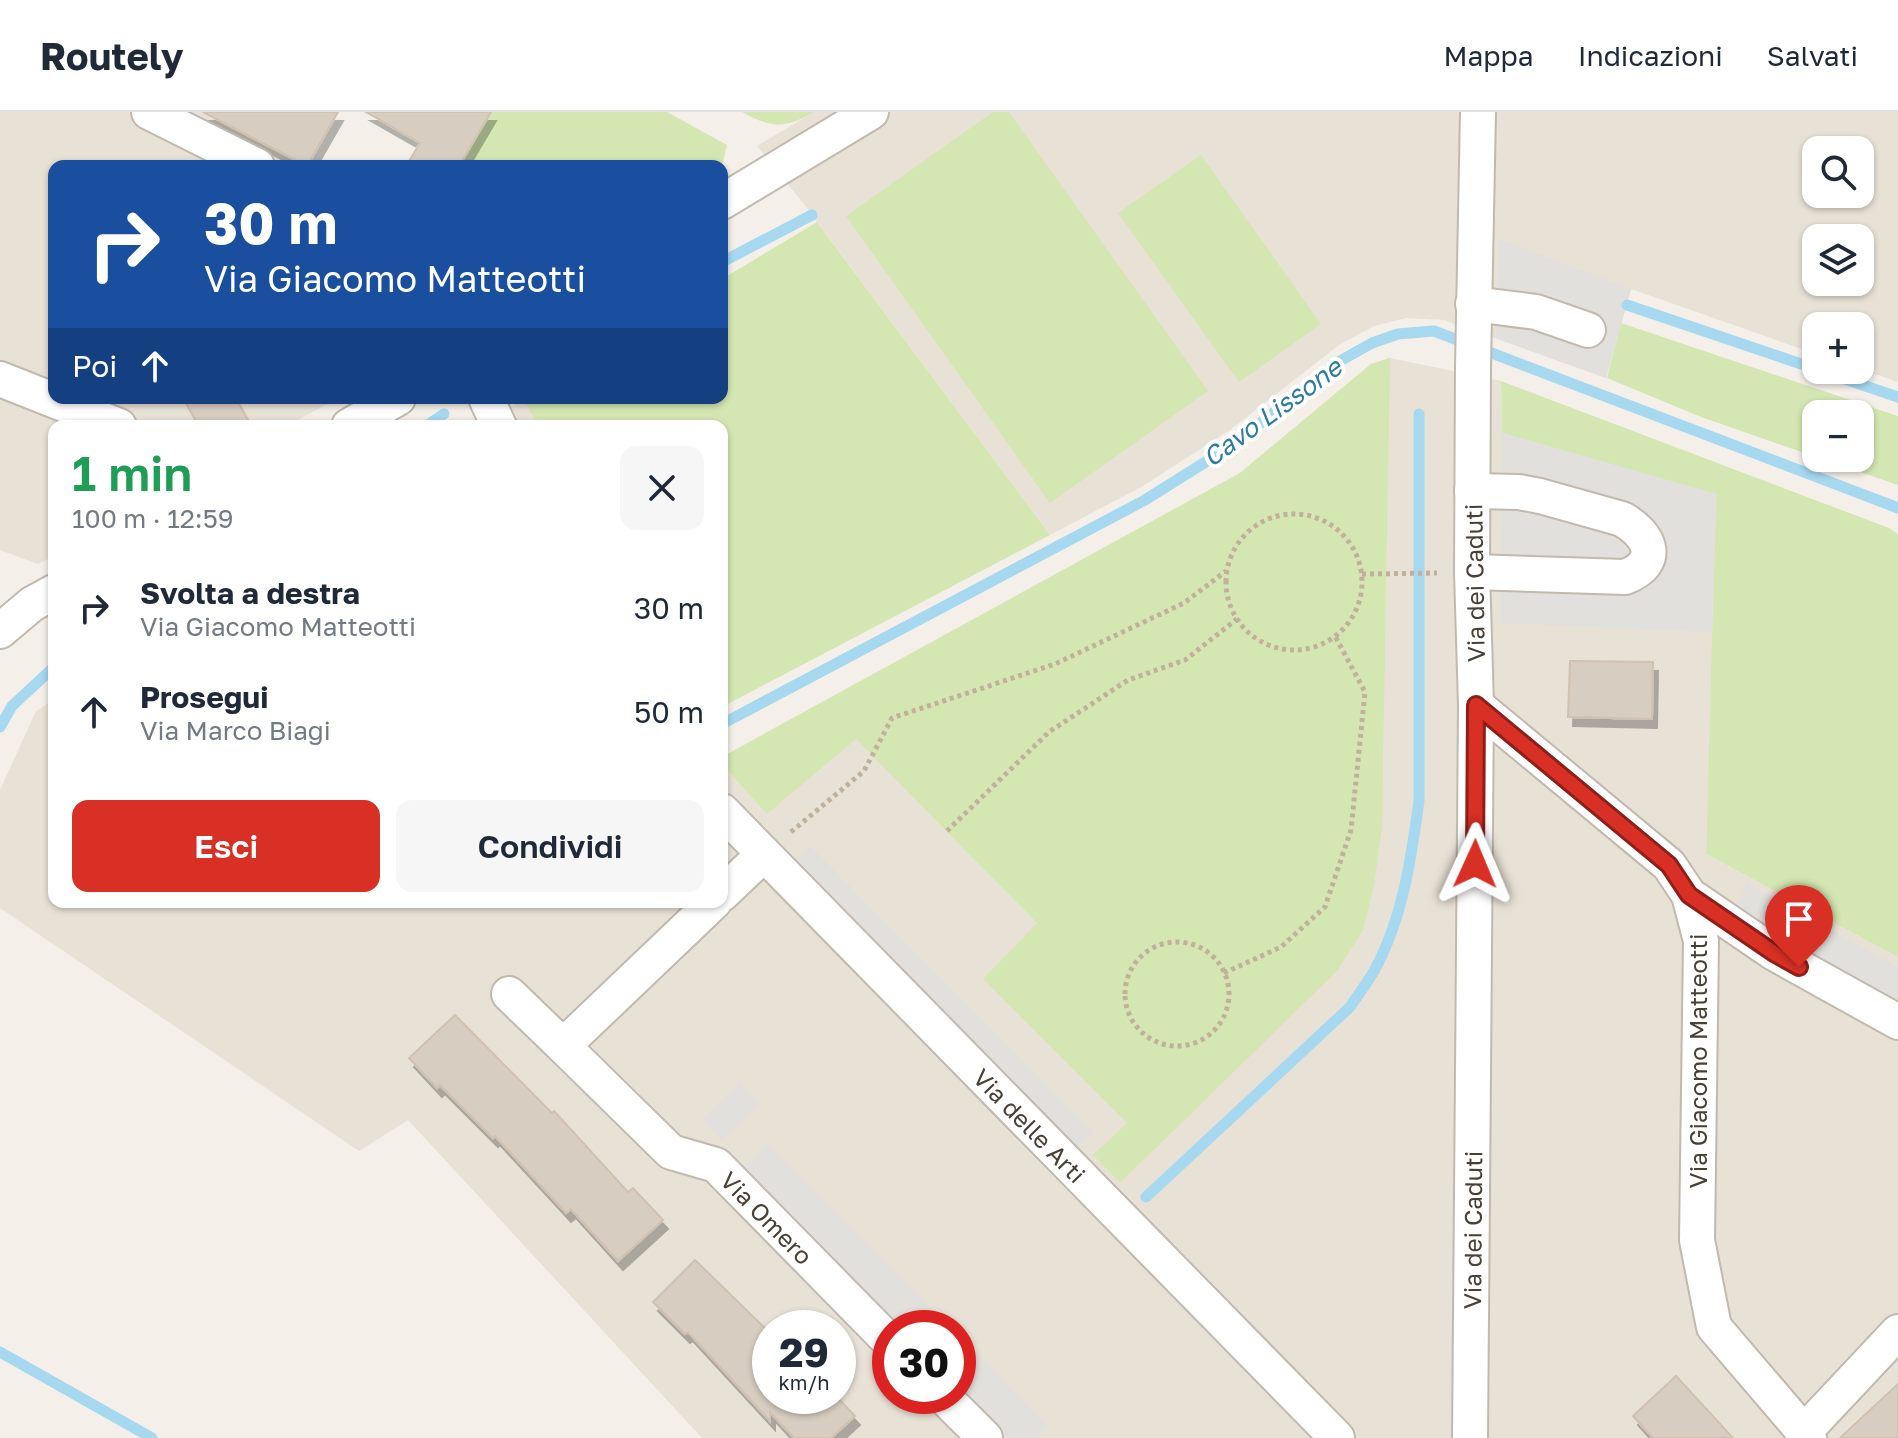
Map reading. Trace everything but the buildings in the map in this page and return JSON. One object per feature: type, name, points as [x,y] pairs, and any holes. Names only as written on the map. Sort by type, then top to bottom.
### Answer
[{"type":"street","points":[[149,112],[245,160]]},
{"type":"street","points":[[728,198],[871,112]]},
{"type":"street","name":"Via dei Caduti","points":[[1470,1438],[1476,705],[1472,572],[1473,312],[1478,112]]},
{"type":"street","points":[[1473,312],[1536,312],[1588,330]]},
{"type":"street","points":[[0,379],[48,398]]},
{"type":"street","points":[[63,404],[104,420]]},
{"type":"street","points":[[360,420],[388,404]]},
{"type":"street","points":[[1472,491],[1519,492],[1622,519],[1645,537],[1649,551],[1647,563],[1636,573],[1625,577],[1472,572]]},
{"type":"street","points":[[0,631],[32,604],[48,595]]},
{"type":"street","name":"Via Giacomo Matteotti","points":[[1476,705],[1669,865],[1689,895],[1701,941],[1697,1240],[1714,1327],[1806,1435],[1898,1332]]},
{"type":"street","name":"Via delle Arti","points":[[728,817],[1337,1438]]},
{"type":"street","points":[[728,888],[764,854]]},
{"type":"street","points":[[1689,895],[1774,953],[1898,1022]]},
{"type":"street","points":[[563,1046],[708,908]]},
{"type":"street","name":"Via Omero","points":[[509,994],[671,1152],[716,1165],[872,1324]]},
{"type":"street","points":[[961,1414],[985,1438]]},
{"type":"path","points":[[1285,514],[1306,514],[1327,522],[1344,535],[1356,553],[1362,574],[1361,597],[1352,619],[1335,636],[1314,647],[1291,651],[1268,645],[1248,633],[1237,619],[1226,592],[1226,571],[1233,550],[1246,532],[1264,520],[1285,514]]},
{"type":"path","points":[[764,854],[864,771],[892,718],[1055,664],[1184,603],[1226,571]]},
{"type":"path","points":[[1362,574],[1434,573]]},
{"type":"path","points":[[947,831],[1049,732],[1128,680],[1185,660],[1237,619]]},
{"type":"path","points":[[1224,973],[1281,947],[1325,907],[1351,830],[1365,692],[1335,636]]},
{"type":"path","points":[[1168,942],[1202,948],[1215,958],[1224,973],[1228,997],[1221,1022],[1210,1034],[1195,1043],[1169,1045],[1145,1036],[1133,1024],[1126,1008],[1125,991],[1133,966],[1152,948],[1168,942]]},
{"type":"shaded area","points":[[0,112],[203,112],[295,160],[48,160],[48,404],[327,404],[298,420],[48,420],[48,559],[38,564],[0,550]]},
{"type":"shaded area","points":[[814,112],[1898,112],[1898,382],[1874,374],[1874,312],[1802,312],[1802,349],[1631,289],[1606,378],[1444,320],[1406,318],[1374,326],[1339,345],[1230,430],[1143,486],[1050,535],[807,208],[757,146]]},
{"type":"shaded area","points":[[1499,239],[1631,289],[1606,378],[1496,338]]},
{"type":"shaded area","points":[[1390,358],[1501,381],[1502,433],[1717,494],[1706,854],[1898,957],[1898,1438],[702,1438],[408,1120],[359,1151],[0,908],[0,790],[36,711],[48,704],[48,908],[728,908],[728,754],[1240,473],[1371,364]]},
{"type":"shaded area","points":[[515,404],[526,404],[535,420],[490,420]]},
{"type":"shaded area","points":[[1502,433],[1717,494],[1712,632],[1501,623]]},
{"type":"shaded area","points":[[810,846],[1093,1132],[1077,1148],[794,862]]},
{"type":"shaded area","points":[[1748,884],[1898,967],[1898,1000],[1734,909]]},
{"type":"shaded area","points":[[740,1083],[760,1104],[722,1140],[702,1119]]},
{"type":"shaded area","points":[[767,1144],[933,1310],[876,1310],[739,1172]]},
{"type":"shaded area","points":[[976,1353],[1048,1426],[1036,1438],[1004,1438],[976,1410]]},
{"type":"green space","points":[[491,112],[667,112],[727,145],[723,160],[463,160]]},
{"type":"green space","points":[[742,112],[814,112],[786,124],[770,124]]},
{"type":"green space","points":[[993,112],[1009,112],[1208,391],[1050,503],[846,216]]},
{"type":"green space","points":[[1201,155],[1321,324],[1239,382],[1118,213]]},
{"type":"green space","points":[[817,222],[1050,535],[728,704],[728,420],[535,420],[526,404],[728,404],[728,275]]},
{"type":"green space","points":[[1621,323],[1850,400],[1802,400],[1802,452],[1701,417],[1607,378]]},
{"type":"green space","points":[[1390,358],[1382,827],[1374,886],[1363,930],[1337,971],[1120,1183],[1093,1155],[1127,1123],[983,979],[1037,923],[856,739],[767,814],[728,771],[728,754],[1240,473],[1371,364]]},
{"type":"green space","points":[[1501,381],[1898,534],[1898,957],[1706,854],[1716,495],[1502,433]]},
{"type":"green space","points":[[1874,408],[1898,416],[1898,485],[1860,472],[1874,472]]},
{"type":"waterway","points":[[728,259],[812,215]]},
{"type":"waterway","points":[[1627,305],[1802,364]]},
{"type":"waterway","name":"Cavo Lissone","points":[[728,721],[1145,500],[1231,446],[1340,361],[1372,343],[1398,334],[1434,331],[1898,508]]},
{"type":"waterway","points":[[1859,384],[1898,397]]},
{"type":"waterway","points":[[435,420],[444,414]]},
{"type":"waterway","points":[[1146,1197],[1350,1007],[1374,971],[1392,930],[1409,866],[1419,801],[1419,414]]},
{"type":"waterway","name":"Cavo Lissone","points":[[0,727],[12,706],[48,673]]},
{"type":"waterway","points":[[0,1352],[152,1438]]},
{"type":"route","points":[[1475,864],[1476,705],[1669,865],[1689,895],[1799,967]]}]
